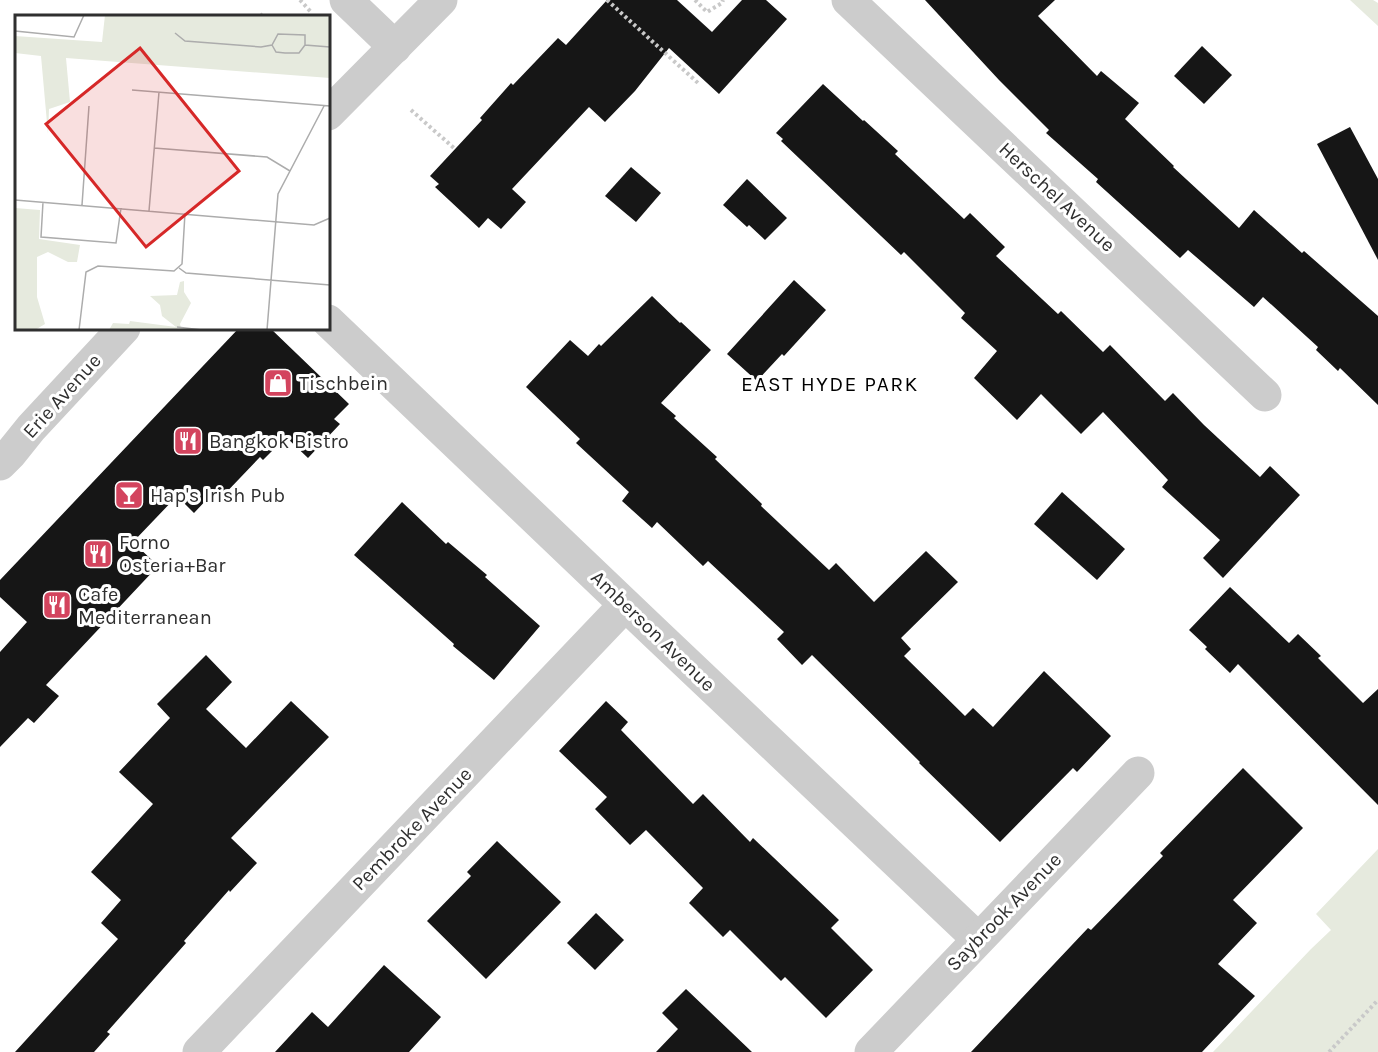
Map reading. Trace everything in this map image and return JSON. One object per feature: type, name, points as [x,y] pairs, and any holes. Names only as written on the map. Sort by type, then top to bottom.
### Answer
[{"type":"street","points":[[346,0],[395,47]]},
{"type":"street","points":[[330,112],[441,0]]},
{"type":"street","name":"Herschel Avenue","points":[[848,0],[1265,395]]},
{"type":"street","name":"Amberson Avenue","points":[[330,323],[978,939]]},
{"type":"street","name":"Erie Avenue","points":[[4,453],[31,428],[122,330]]},
{"type":"street","name":"Pembroke Avenue","points":[[199,1052],[625,605]]},
{"type":"street","name":"Saybrook Avenue","points":[[871,1052],[1138,773]]},
{"type":"path","points":[[300,0],[315,15]]},
{"type":"path","points":[[607,0],[698,83]]},
{"type":"path","points":[[695,0],[707,12],[723,0]]},
{"type":"path","points":[[411,110],[455,149]]},
{"type":"path","points":[[1329,1052],[1378,1000]]},
{"type":"shaded area","points":[[1350,0],[1373,0],[1378,3],[1378,26]]},
{"type":"shaded area","points":[[1378,849],[1378,1052],[1213,1052],[1331,930],[1316,914]]},
{"type":"building","points":[[607,0],[677,0],[712,32],[742,0],[766,0],[787,19],[719,94],[669,48],[635,91],[605,122],[589,107],[512,189],[526,202],[501,229],[488,218],[479,228],[435,187],[439,184],[430,176],[482,120],[480,118],[511,83],[513,85],[558,38],[566,45]]},
{"type":"building","points":[[925,0],[1055,0],[1038,16],[1097,76],[1101,71],[1139,103],[1125,119],[1173,167],[1239,228],[1254,210],[1378,316],[1378,405],[1340,368],[1338,371],[1316,350],[1318,347],[1263,297],[1254,307],[1188,250],[1180,258],[1096,182],[1098,179],[1046,133],[1049,130]]},
{"type":"building","points":[[1202,46],[1232,75],[1204,104],[1174,76]]},
{"type":"building","points":[[823,84],[898,151],[895,154],[964,219],[970,213],[1005,247],[996,256],[1058,314],[1061,311],[1103,352],[1110,345],[1165,401],[1173,393],[1260,477],[1270,466],[1300,495],[1223,578],[1203,558],[1220,540],[1162,487],[1168,480],[1103,412],[1081,434],[1041,394],[1017,420],[974,378],[997,351],[961,318],[965,313],[904,252],[901,255],[781,141],[783,139],[776,133]]},
{"type":"building","points":[[1350,127],[1378,179],[1378,260],[1317,144]]},
{"type":"building","points":[[631,167],[661,193],[636,222],[605,196]]},
{"type":"building","points":[[747,179],[787,218],[765,240],[723,205]]},
{"type":"building","points":[[794,280],[826,310],[784,356],[782,354],[757,381],[727,354]]},
{"type":"building","points":[[652,296],[711,350],[661,403],[717,457],[715,459],[762,504],[761,506],[829,570],[836,563],[874,602],[926,551],[958,582],[901,638],[911,649],[904,656],[965,716],[973,708],[993,727],[1044,671],[1111,736],[1077,772],[1073,768],[1000,842],[812,655],[802,665],[777,639],[784,632],[708,561],[703,566],[657,522],[652,528],[622,501],[629,492],[576,443],[580,439],[526,387],[570,340],[588,356]]},
{"type":"building","points":[[237,330],[272,330],[349,404],[334,419],[340,424],[308,458],[286,437],[263,460],[260,457],[218,501],[211,495],[194,513],[177,496],[133,542],[158,566],[46,685],[59,696],[34,723],[28,718],[0,747],[0,652],[27,622],[0,597],[0,580]]},
{"type":"building","points":[[1062,492],[1125,549],[1097,580],[1034,524]]},
{"type":"building","points":[[402,502],[446,544],[448,542],[487,575],[485,577],[540,626],[494,680],[453,646],[454,644],[354,555]]},
{"type":"building","points":[[1230,587],[1289,643],[1298,634],[1321,656],[1318,658],[1363,703],[1378,689],[1378,805],[1238,664],[1230,673],[1189,630]]},
{"type":"building","points":[[206,655],[232,682],[206,709],[246,748],[291,701],[329,737],[231,838],[257,863],[230,892],[229,890],[184,941],[186,943],[107,1032],[110,1034],[94,1052],[15,1052],[118,939],[101,923],[121,900],[91,872],[153,804],[119,772],[170,718],[157,704]]},
{"type":"building","points":[[606,701],[628,722],[621,730],[693,804],[703,794],[750,842],[753,838],[839,920],[831,928],[873,970],[826,1018],[785,977],[781,981],[730,930],[723,937],[689,903],[703,888],[646,830],[630,845],[595,809],[607,797],[559,751]]},
{"type":"building","points":[[1243,768],[1303,828],[1233,900],[1257,923],[1218,964],[1255,996],[1202,1052],[971,1052],[1088,928],[1091,930],[1163,856],[1160,853]]},
{"type":"building","points":[[497,841],[561,902],[486,979],[427,921],[471,876],[467,872]]},
{"type":"building","points":[[596,913],[624,940],[595,970],[567,943]]},
{"type":"building","points":[[384,965],[441,1017],[409,1052],[275,1052],[312,1012],[328,1027]]},
{"type":"building","points":[[686,989],[752,1052],[656,1052],[678,1029],[662,1013]]},
{"type":"place","name":"Tischbein","points":[[278,383]]},
{"type":"place","name":"Bangkok Bistro","points":[[188,441]]},
{"type":"place","name":"Hap's Irish Pub","points":[[129,495]]},
{"type":"place","name":"Forno Osteria+Bar","points":[[98,554]]},
{"type":"place","name":"Cafe Mediterranean","points":[[57,605]]},
{"type":"district","name":"EAST HYDE PARK","points":[[830,384]]}]
